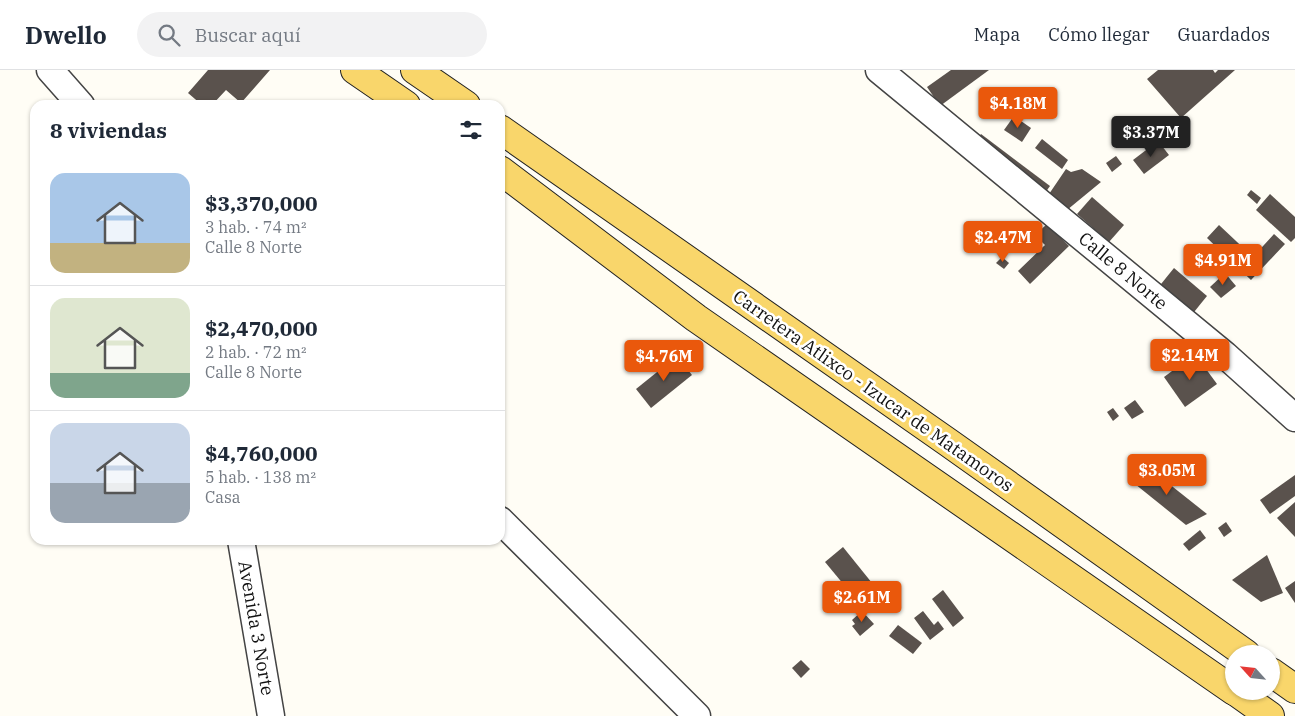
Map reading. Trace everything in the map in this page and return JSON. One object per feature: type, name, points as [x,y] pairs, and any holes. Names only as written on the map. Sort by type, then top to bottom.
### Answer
[{"type":"main road","points":[[355,70],[399,100]]},
{"type":"main road","points":[[415,70],[459,100]]},
{"type":"main road","name":"Carretera Atlixco - Izucar de Matamoros","points":[[505,133],[1233,645]]},
{"type":"main road","points":[[505,174],[696,318],[1225,685]]},
{"type":"main road","points":[[1280,678],[1295,688]]},
{"type":"main road","points":[[1247,700],[1270,716]]},
{"type":"street","points":[[50,70],[77,100]]},
{"type":"street","name":"Calle 8 Norte","points":[[879,70],[1225,355],[1295,418]]},
{"type":"street","points":[[505,525],[683,710]]},
{"type":"street","name":"Avenida 3 Norte","points":[[242,545],[272,716]]},
{"type":"building","points":[[208,70],[270,70],[244,100],[238,100],[226,90],[217,100],[196,100],[188,93]]},
{"type":"building","points":[[951,70],[989,70],[940,106],[927,87]]},
{"type":"building","points":[[1158,70],[1213,70],[1215,73],[1218,70],[1235,70],[1181,118],[1147,79]]},
{"type":"building","points":[[1014,116],[1031,128],[1022,142],[1004,130]]},
{"type":"building","points":[[981,134],[1050,186],[1045,193],[976,141]]},
{"type":"building","points":[[1042,139],[1068,160],[1062,169],[1035,148]]},
{"type":"building","points":[[1158,141],[1169,155],[1144,174],[1133,160]]},
{"type":"building","points":[[1116,156],[1122,164],[1112,172],[1106,163]]},
{"type":"building","points":[[1066,169],[1071,172],[1082,169],[1101,182],[1067,210],[1047,197]]},
{"type":"building","points":[[1251,190],[1261,198],[1257,204],[1247,195]]},
{"type":"building","points":[[1270,194],[1295,217],[1295,238],[1291,242],[1256,210]]},
{"type":"building","points":[[1092,197],[1124,225],[1109,242],[1077,214]]},
{"type":"building","points":[[1047,224],[1069,246],[1030,284],[1018,271],[1045,245],[1035,235]]},
{"type":"building","points":[[1219,225],[1253,257],[1274,234],[1285,244],[1251,280],[1207,238]]},
{"type":"building","points":[[1002,257],[1009,263],[1004,269],[996,263]]},
{"type":"building","points":[[1174,268],[1207,296],[1190,317],[1157,289]]},
{"type":"building","points":[[1225,273],[1236,286],[1221,298],[1210,287]]},
{"type":"building","points":[[1195,354],[1217,384],[1185,407],[1164,377]]},
{"type":"building","points":[[677,356],[692,375],[651,408],[636,389]]},
{"type":"building","points":[[1135,400],[1144,412],[1132,419],[1124,408]]},
{"type":"building","points":[[1113,408],[1119,416],[1113,421],[1107,412]]},
{"type":"building","points":[[1144,464],[1207,514],[1186,525],[1130,480]]},
{"type":"building","points":[[1295,475],[1295,496],[1270,514],[1260,500]]},
{"type":"building","points":[[1295,502],[1295,537],[1277,518]]},
{"type":"building","points":[[1226,522],[1232,531],[1224,537],[1218,528]]},
{"type":"building","points":[[1200,530],[1206,538],[1189,551],[1183,544]]},
{"type":"building","points":[[843,547],[872,583],[854,597],[825,562]]},
{"type":"building","points":[[1267,555],[1283,593],[1261,602],[1232,580]]},
{"type":"building","points":[[1295,581],[1295,603],[1285,588]]},
{"type":"building","points":[[943,590],[964,618],[953,627],[932,599]]},
{"type":"building","points":[[862,611],[874,624],[860,636],[852,626],[855,624],[852,620]]},
{"type":"building","points":[[923,611],[934,625],[938,621],[944,629],[930,640],[914,618]]},
{"type":"building","points":[[898,625],[922,643],[913,654],[889,636]]},
{"type":"building","points":[[801,660],[810,669],[801,678],[792,668]]}]
